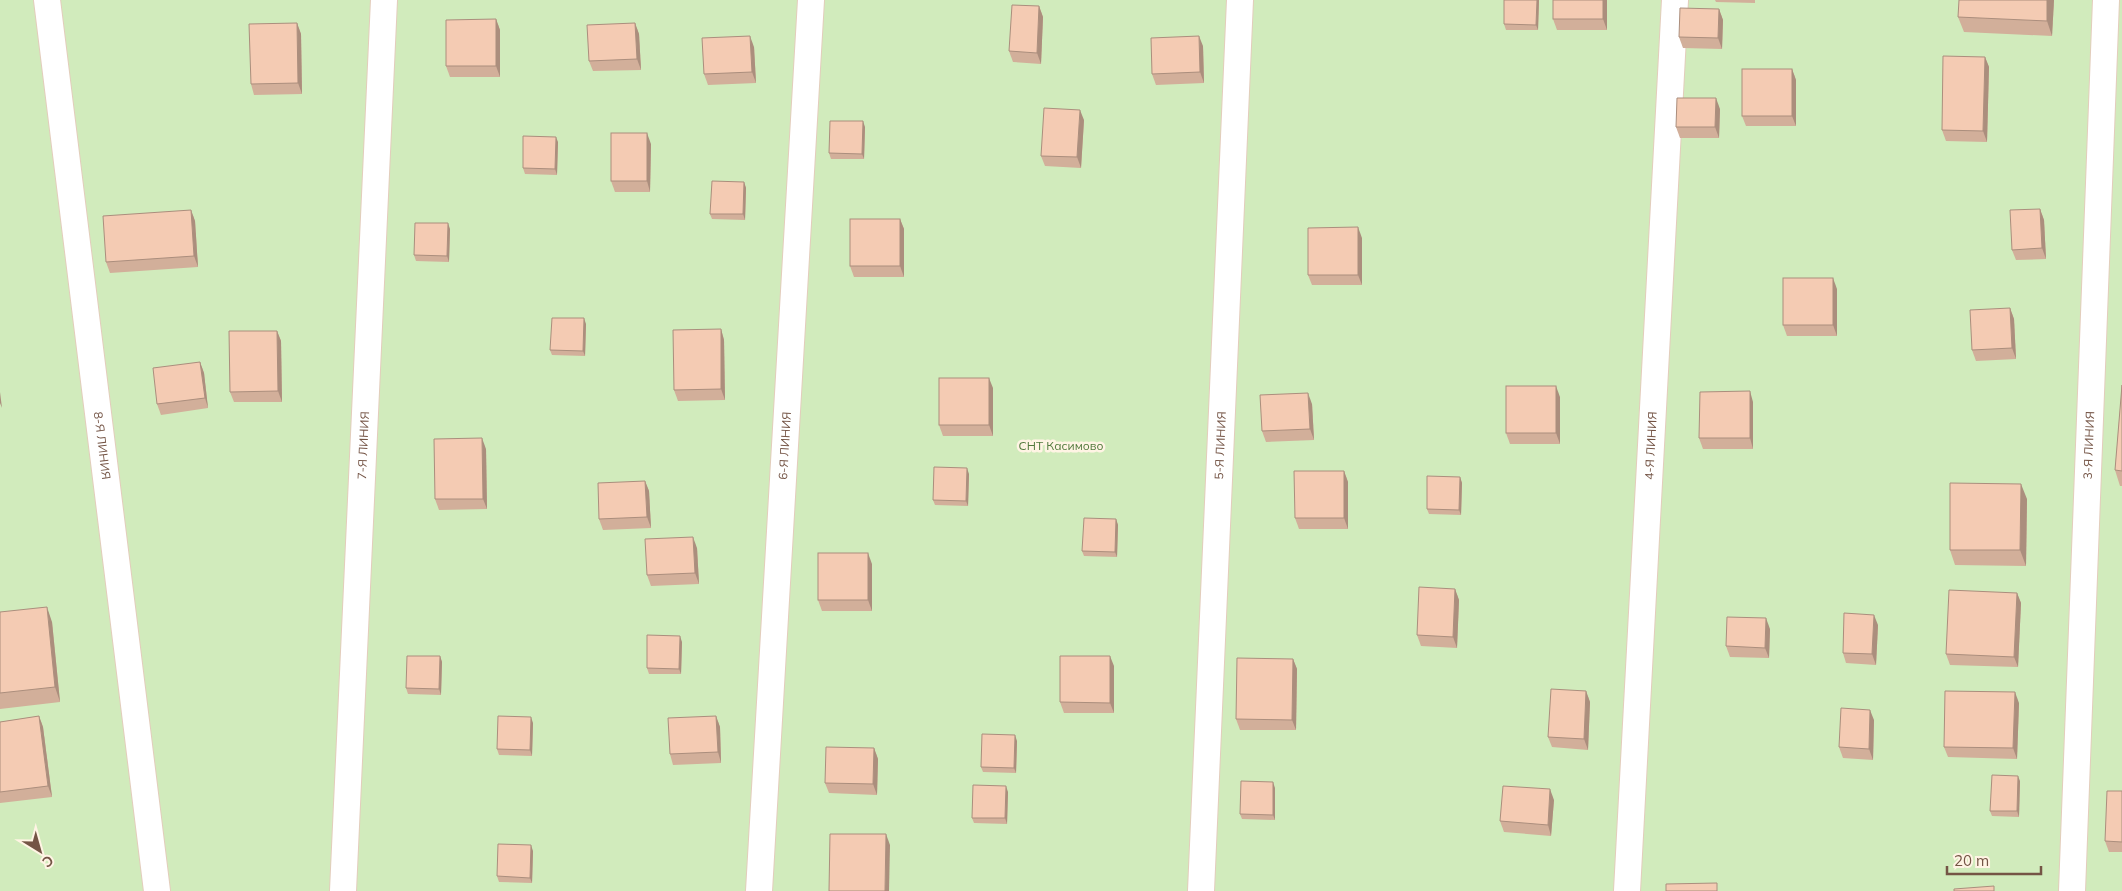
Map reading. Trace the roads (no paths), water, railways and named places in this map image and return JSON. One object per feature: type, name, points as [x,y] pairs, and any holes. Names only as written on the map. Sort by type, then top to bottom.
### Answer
[{"type":"street","name":"8-Я ЛИНИЯ","points":[[46,0],[156,891]]},
{"type":"street","name":"7-Я ЛИНИЯ","points":[[343,891],[384,0]]},
{"type":"street","name":"6-Я ЛИНИЯ","points":[[759,891],[811,0]]},
{"type":"street","name":"5-Я ЛИНИЯ","points":[[1201,891],[1240,0]]},
{"type":"street","name":"4-Я ЛИНИЯ","points":[[1627,891],[1675,0]]},
{"type":"street","name":"3-Я ЛИНИЯ","points":[[2072,891],[2106,0]]},
{"type":"park label","name":"СНТ Касимово","points":[[1061,446]]}]
